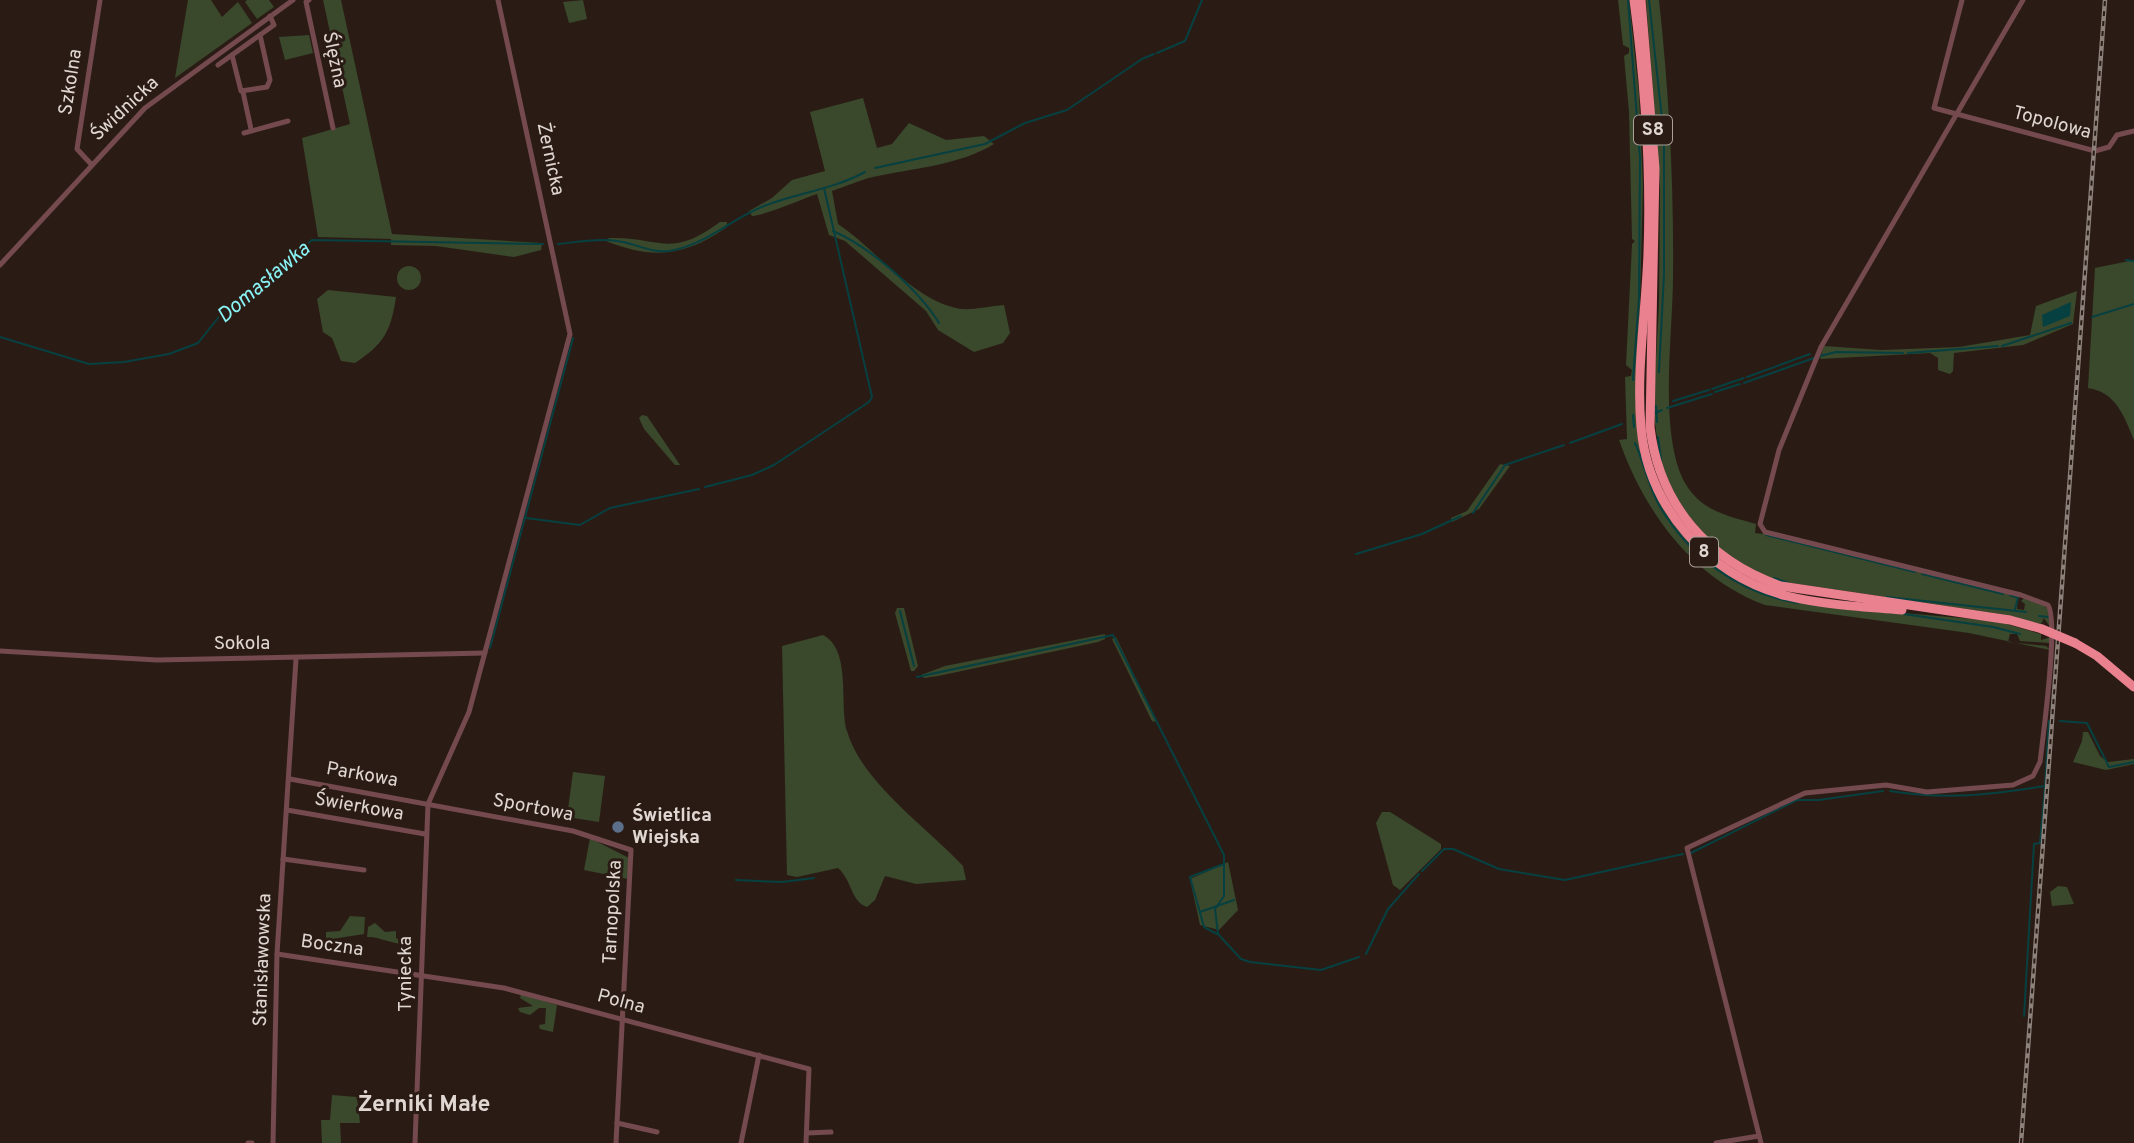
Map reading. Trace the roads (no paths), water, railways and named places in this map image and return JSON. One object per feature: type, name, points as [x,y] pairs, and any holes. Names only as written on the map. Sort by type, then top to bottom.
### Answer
[{"type":"highway","name":"S8","points":[[1634,0],[1645,119],[1648,207]]},
{"type":"highway","name":"S8","points":[[1641,0],[1654,134],[1656,261]]},
{"type":"highway","name":"8","points":[[1648,207],[1640,398],[1645,454],[1665,503],[1699,547],[1733,574],[1786,596],[1836,604],[1961,613]]},
{"type":"highway","name":"8","points":[[1656,261],[1649,398],[1651,440],[1667,490],[1696,534],[1732,564],[1781,586],[2010,620],[2042,629],[2075,643],[2096,656],[2134,687]]},
{"type":"street","name":"Szkolna","points":[[91,164],[77,149],[100,0]]},
{"type":"street","name":"Świdnicka","points":[[0,265],[145,108],[293,0]]},
{"type":"street","name":"Ślężna","points":[[309,0],[306,2],[333,128]]},
{"type":"street","name":"Żernicka","points":[[498,0],[570,325]]},
{"type":"street","name":"Topolowa","points":[[1962,0],[1934,107],[2097,151],[2109,147],[2118,135],[2134,131]]},
{"type":"street","points":[[1716,1143],[1760,1140],[1687,849],[1805,793],[1886,785],[1927,792],[2013,785],[2032,776],[2040,762],[2052,646],[2053,614],[2048,605],[2021,595],[1765,532],[1759,524],[1779,450],[1818,352],[2023,0]]},
{"type":"street","points":[[218,65],[274,25],[270,16]]},
{"type":"street","points":[[243,92],[267,87],[270,83],[260,35]]},
{"type":"street","points":[[232,55],[251,129]]},
{"type":"street","points":[[244,133],[288,121]]},
{"type":"street","name":"Tyniecka","points":[[415,1143],[428,804],[469,712],[565,355],[570,325]]},
{"type":"street","name":"Sokola","points":[[0,651],[157,660],[485,653]]},
{"type":"street","name":"Stanisławowska","points":[[273,1143],[277,954],[296,659]]},
{"type":"street","name":"Parkowa","points":[[290,779],[428,804]]},
{"type":"street","name":"Sportowa","points":[[428,804],[573,831],[631,850]]},
{"type":"street","name":"Świerkowa","points":[[287,810],[425,834]]},
{"type":"street","name":"Tarnopolska","points":[[616,1143],[631,850]]},
{"type":"street","points":[[283,859],[364,870]]},
{"type":"street","name":"Boczna","points":[[277,954],[423,974]]},
{"type":"street","name":"Polna","points":[[423,974],[504,988],[809,1069],[807,1133]]},
{"type":"street","points":[[741,1143],[759,1055]]},
{"type":"street","points":[[617,1123],[657,1132]]},
{"type":"street","points":[[806,1143],[807,1133],[831,1132]]},
{"type":"water","points":[[2071,302],[2070,316],[2043,327],[2042,315]]},
{"type":"waterway","name":"Domasławka","points":[[1157,53],[1185,41],[1202,0]]},
{"type":"waterway","points":[[1628,0],[1640,158],[1639,298],[1633,380]]},
{"type":"waterway","points":[[1649,0],[1664,137],[1664,274],[1659,372]]},
{"type":"waterway","name":"Domasławka","points":[[875,168],[985,144],[1025,123],[1067,110],[1142,59],[1154,54]]},
{"type":"waterway","name":"Domasławka","points":[[558,244],[603,240],[624,242],[655,251],[682,248],[764,206],[841,183],[865,172]]},
{"type":"waterway","points":[[705,487],[752,475],[774,465],[869,402],[872,397],[824,188]]},
{"type":"waterway","points":[[833,231],[862,247],[892,270],[919,297],[939,323]]},
{"type":"waterway","name":"Domasławka","points":[[0,337],[89,364],[124,362],[169,354],[198,343],[222,313],[242,301],[312,240],[543,244]]},
{"type":"waterway","points":[[2126,260],[2134,261]]},
{"type":"waterway","points":[[2092,317],[2134,304]]},
{"type":"waterway","points":[[2002,346],[2071,323]]},
{"type":"waterway","points":[[490,648],[573,338]]},
{"type":"waterway","points":[[1908,353],[1998,346]]},
{"type":"waterway","points":[[1820,356],[1836,352],[1903,353]]},
{"type":"waterway","points":[[1747,377],[1810,354]]},
{"type":"waterway","points":[[1744,383],[1814,358]]},
{"type":"waterway","points":[[1712,389],[1744,378]]},
{"type":"waterway","points":[[1715,392],[1740,384]]},
{"type":"waterway","points":[[1673,401],[1709,390]]},
{"type":"waterway","points":[[1667,408],[1712,394]]},
{"type":"waterway","points":[[1656,406],[1657,422]]},
{"type":"waterway","points":[[1655,413],[1662,410]]},
{"type":"waterway","points":[[1633,415],[1634,427]]},
{"type":"waterway","points":[[1570,443],[1622,424]]},
{"type":"waterway","points":[[1658,437],[1661,460]]},
{"type":"waterway","points":[[1635,443],[1658,503],[1670,522],[1699,555],[1735,581],[1755,591],[1798,603]]},
{"type":"waterway","points":[[1473,513],[1505,465],[1564,445]]},
{"type":"waterway","points":[[526,518],[580,525],[610,508],[699,489]]},
{"type":"waterway","points":[[1356,554],[1422,534],[1461,516]]},
{"type":"waterway","points":[[1766,535],[1915,572]]},
{"type":"waterway","points":[[1922,574],[2003,594]]},
{"type":"waterway","points":[[1774,578],[1788,583]]},
{"type":"waterway","points":[[2010,595],[2018,598],[2015,609]]},
{"type":"waterway","points":[[1887,597],[2026,612]]},
{"type":"waterway","points":[[900,611],[914,666]]},
{"type":"waterway","points":[[1904,614],[1993,627],[2020,634]]},
{"type":"waterway","points":[[2039,616],[2048,617]]},
{"type":"waterway","points":[[917,677],[1113,635],[1224,855],[1224,896],[1215,909],[1218,934],[1241,959],[1250,962],[1321,970],[1359,957]]},
{"type":"waterway","points":[[1890,791],[1968,795],[2045,786],[2049,721]]},
{"type":"waterway","points":[[2060,721],[2087,723],[2109,767],[2134,762]]},
{"type":"waterway","points":[[2024,1016],[2034,844],[2040,843],[2045,786]]},
{"type":"waterway","points":[[1691,853],[1797,800],[1819,800],[1883,791]]},
{"type":"waterway","points":[[1422,871],[1444,849],[1453,849],[1499,869],[1565,880],[1683,854]]},
{"type":"waterway","points":[[1217,934],[1204,927],[1190,877],[1224,864]]},
{"type":"waterway","points":[[1366,954],[1388,909],[1419,874]]},
{"type":"waterway","points":[[736,880],[782,882],[814,878]]},
{"type":"waterway","points":[[1200,912],[1234,900]]},
{"type":"railway","points":[[2021,1143],[2105,0]]},
{"type":"place","name":"Świetlica Wiejska","points":[[618,827]]},
{"type":"district","name":"Żerniki Małe","points":[[424,1105]]}]
